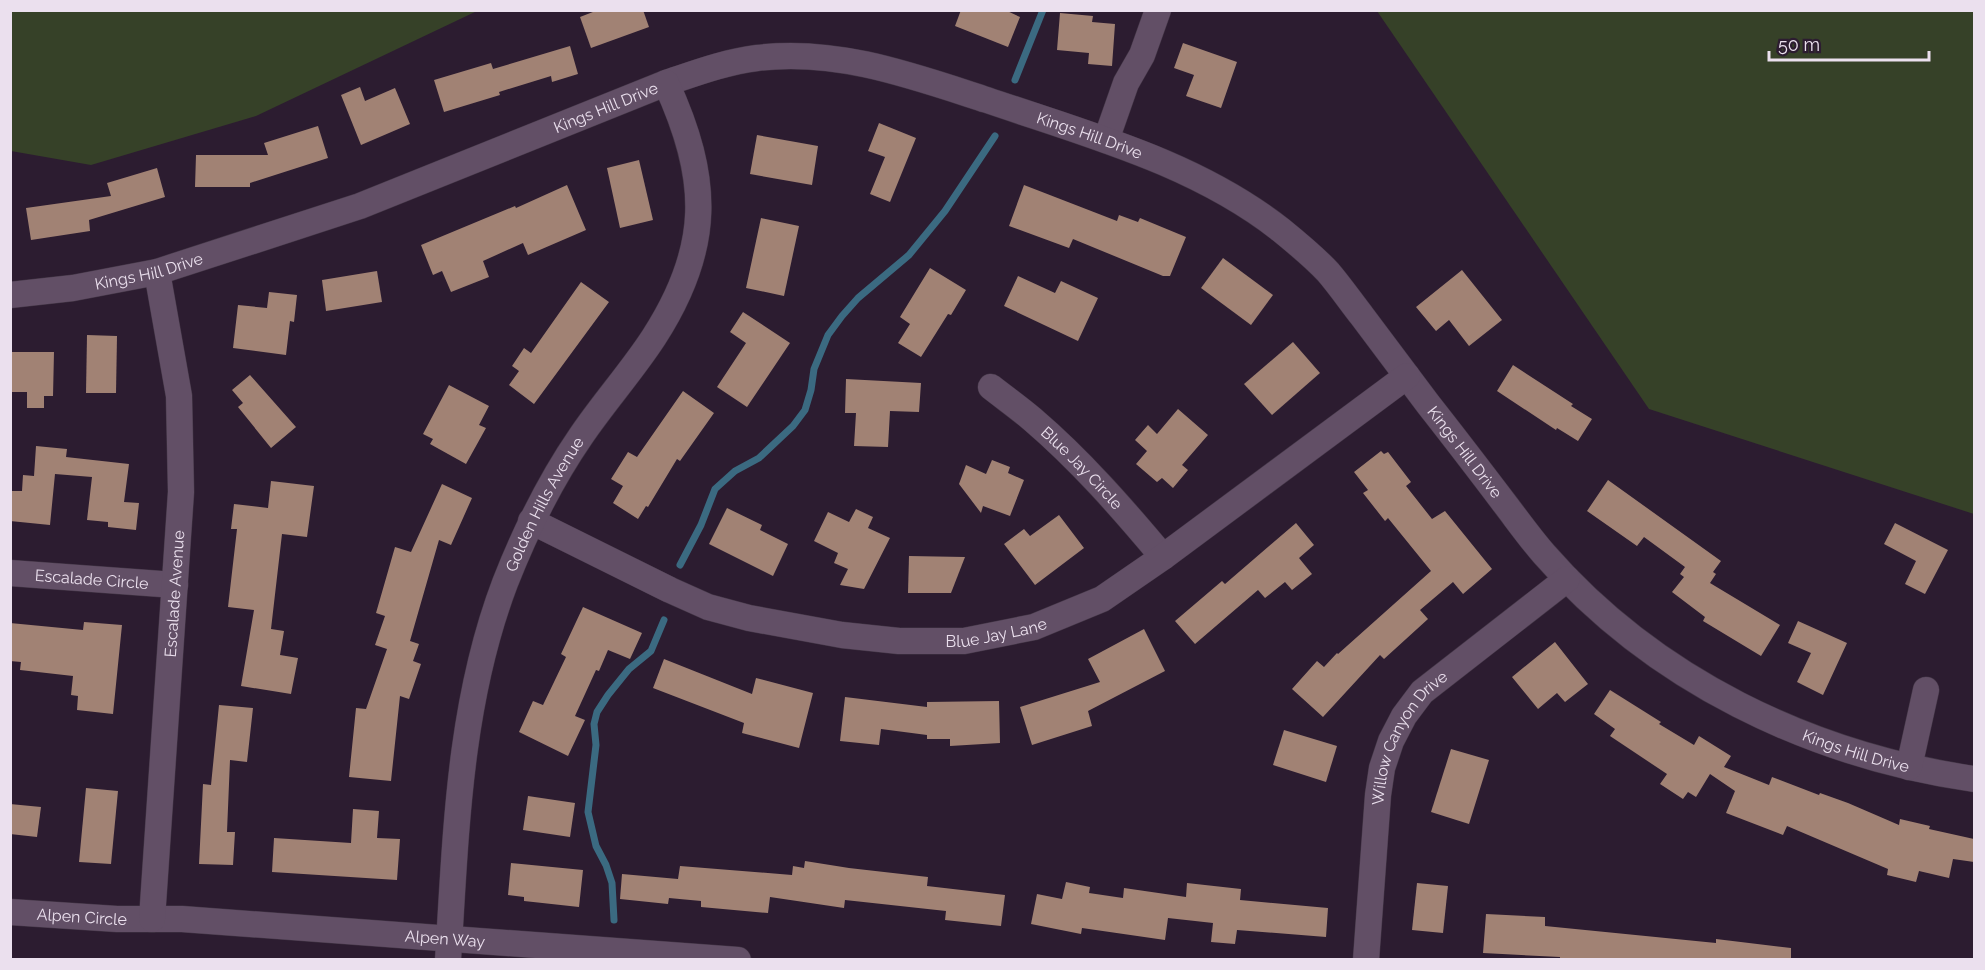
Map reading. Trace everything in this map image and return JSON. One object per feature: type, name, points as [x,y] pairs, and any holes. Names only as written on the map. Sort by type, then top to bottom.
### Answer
[{"type":"street","points":[[1106,140],[1126,83],[1142,55],[1158,10]]},
{"type":"street","name":"Kings Hill Drive","points":[[10,295],[73,288],[157,272],[360,206],[666,83],[710,68],[758,58],[808,57],[860,62],[910,75],[1106,140],[1170,165],[1228,194],[1281,230],[1328,272],[1542,553],[1595,606],[1652,652],[1714,693],[1801,734],[1844,750],[1974,779]]},
{"type":"street","name":"Golden Hills Avenue","points":[[449,949],[459,782],[469,714],[491,626],[505,584],[531,521],[580,437],[653,338],[678,296],[694,252],[700,206],[694,161],[681,116],[666,83]]},
{"type":"street","name":"Escalade Avenue","points":[[152,919],[181,492],[179,396],[157,272]]},
{"type":"street","name":"Blue Jay Lane","points":[[531,521],[708,607],[749,618],[842,635],[898,641],[964,641],[1034,627],[1102,599],[1163,557],[1407,376]]},
{"type":"street","name":"Blue Jay Circle","points":[[991,387],[1032,418],[1076,460],[1123,509],[1163,557]]},
{"type":"street","name":"Escalade Circle","points":[[10,573],[175,585]]},
{"type":"street","name":"Willow Canyon Drive","points":[[1366,960],[1382,768],[1391,741],[1404,716],[1422,692],[1568,579]]},
{"type":"street","points":[[1909,766],[1926,690]]},
{"type":"street","name":"Alpen Circle","points":[[10,912],[152,919]]},
{"type":"street","name":"Alpen Way","points":[[152,919],[193,920],[449,949],[738,960]]},
{"type":"green space","points":[[10,11],[477,11],[256,116],[91,165],[11,151]]},
{"type":"green space","points":[[1377,11],[1974,11],[1974,514],[1649,409]]},
{"type":"building","points":[[598,10],[643,10],[649,27],[591,48],[580,17]]},
{"type":"building","points":[[961,10],[1005,10],[1020,17],[1008,47],[955,26]]},
{"type":"building","points":[[1060,13],[1093,16],[1092,22],[1115,24],[1112,66],[1088,64],[1089,53],[1057,50]]},
{"type":"building","points":[[1183,43],[1237,62],[1221,108],[1186,96],[1194,75],[1174,68]]},
{"type":"building","points":[[570,46],[578,74],[552,82],[551,76],[444,112],[434,80],[491,63],[493,69]]},
{"type":"building","points":[[360,87],[365,101],[395,88],[410,124],[361,145],[341,95]]},
{"type":"building","points":[[879,123],[916,138],[890,202],[870,194],[885,157],[868,151]]},
{"type":"building","points":[[318,126],[328,158],[250,183],[250,187],[195,187],[196,155],[268,155],[264,143]]},
{"type":"building","points":[[757,135],[818,146],[812,185],[750,174]]},
{"type":"building","points":[[639,160],[653,220],[620,228],[607,168]]},
{"type":"building","points":[[157,168],[165,197],[89,220],[90,231],[31,240],[26,208],[111,196],[107,183]]},
{"type":"building","points":[[567,185],[586,230],[528,255],[523,243],[483,261],[489,277],[451,292],[442,271],[433,275],[421,245],[515,206],[516,208]]},
{"type":"building","points":[[1024,185],[1117,221],[1119,215],[1138,222],[1140,218],[1186,237],[1170,276],[1163,276],[1073,239],[1069,248],[1009,226]]},
{"type":"building","points":[[761,218],[799,226],[784,296],[746,288]]},
{"type":"building","points":[[1223,258],[1273,295],[1251,325],[1201,288]]},
{"type":"building","points":[[930,268],[966,290],[921,357],[898,343],[910,324],[900,317]]},
{"type":"building","points":[[1462,270],[1502,320],[1469,346],[1449,320],[1436,331],[1416,307]]},
{"type":"building","points":[[377,271],[382,302],[326,311],[322,280]]},
{"type":"building","points":[[1018,276],[1055,293],[1061,281],[1098,298],[1078,341],[1004,306]]},
{"type":"building","points":[[581,282],[609,302],[534,404],[509,385],[519,371],[512,366],[524,348],[531,353]]},
{"type":"building","points":[[269,292],[297,295],[294,322],[290,321],[286,355],[233,348],[238,305],[267,308]]},
{"type":"building","points":[[743,312],[790,343],[747,407],[717,387],[746,343],[730,332]]},
{"type":"building","points":[[87,335],[117,336],[116,393],[86,393]]},
{"type":"building","points":[[1293,342],[1320,373],[1272,415],[1244,384]]},
{"type":"building","points":[[10,352],[54,352],[53,396],[44,396],[44,408],[27,408],[27,392],[10,392]]},
{"type":"building","points":[[1513,365],[1592,419],[1578,441],[1557,428],[1556,430],[1497,391]]},
{"type":"building","points":[[250,375],[296,427],[271,448],[238,407],[243,403],[232,390]]},
{"type":"building","points":[[846,379],[921,383],[919,412],[890,411],[888,447],[854,446],[856,413],[845,413]]},
{"type":"building","points":[[449,385],[489,406],[479,425],[486,428],[466,464],[430,444],[433,439],[423,434]]},
{"type":"building","points":[[683,391],[714,413],[680,461],[677,459],[648,507],[646,506],[638,519],[613,503],[623,486],[611,479],[628,452],[637,457]]},
{"type":"building","points":[[1178,409],[1208,435],[1182,465],[1188,470],[1173,488],[1162,478],[1157,482],[1136,464],[1147,451],[1135,440],[1148,425],[1157,434]]},
{"type":"building","points":[[36,446],[67,449],[66,457],[129,464],[124,502],[139,503],[136,530],[108,527],[108,522],[87,520],[92,477],[55,474],[50,525],[10,521],[10,491],[22,491],[23,475],[34,476]]},
{"type":"building","points":[[1381,451],[1384,454],[1388,452],[1411,482],[1406,486],[1432,519],[1445,511],[1492,569],[1463,594],[1453,582],[1420,610],[1428,619],[1384,659],[1380,655],[1323,717],[1292,689],[1317,661],[1324,667],[1431,571],[1388,518],[1385,521],[1363,493],[1368,490],[1354,472]]},
{"type":"building","points":[[992,460],[1010,467],[1008,473],[1024,480],[1010,516],[983,506],[981,513],[959,484],[966,465],[986,474]]},
{"type":"building","points":[[1608,480],[1721,561],[1713,572],[1716,574],[1710,583],[1780,625],[1761,656],[1703,621],[1705,617],[1672,592],[1684,577],[1680,574],[1685,567],[1644,537],[1637,546],[1587,511]]},
{"type":"building","points":[[271,481],[314,486],[307,537],[282,534],[271,629],[284,631],[280,655],[298,658],[291,694],[241,686],[254,610],[228,607],[237,529],[231,529],[234,504],[268,508]]},
{"type":"building","points":[[442,484],[472,498],[451,545],[439,540],[410,641],[419,644],[413,661],[421,664],[409,699],[400,696],[391,781],[349,777],[356,708],[366,709],[387,649],[375,645],[385,616],[376,613],[395,547],[411,552]]},
{"type":"building","points":[[727,508],[762,525],[760,530],[788,544],[773,576],[709,544]]},
{"type":"building","points":[[856,509],[873,517],[868,528],[890,538],[864,589],[840,585],[848,569],[834,563],[838,553],[814,541],[828,512],[849,522]]},
{"type":"building","points":[[1059,515],[1084,548],[1035,585],[1004,544],[1024,529],[1030,536]]},
{"type":"building","points":[[1296,523],[1314,545],[1299,558],[1312,574],[1292,590],[1285,582],[1265,598],[1258,590],[1195,644],[1175,621],[1222,581],[1225,584]]},
{"type":"building","points":[[1895,523],[1948,550],[1925,594],[1905,584],[1916,561],[1884,544]]},
{"type":"building","points":[[909,556],[965,557],[951,593],[908,593]]},
{"type":"building","points":[[583,607],[642,633],[630,659],[608,650],[575,716],[585,720],[568,756],[519,732],[533,701],[543,705],[566,657],[561,654]]},
{"type":"building","points":[[1798,621],[1847,643],[1823,695],[1797,682],[1811,653],[1788,643]]},
{"type":"building","points":[[84,622],[122,625],[113,714],[77,710],[78,696],[71,695],[73,676],[20,670],[21,662],[10,661],[10,623],[83,630]]},
{"type":"building","points":[[1144,629],[1165,671],[1088,711],[1092,726],[1032,745],[1020,707],[1100,682],[1088,659]]},
{"type":"building","points":[[1555,642],[1588,684],[1565,702],[1557,693],[1538,709],[1512,677]]},
{"type":"building","points":[[664,659],[752,694],[756,678],[813,693],[799,748],[742,733],[744,723],[653,688]]},
{"type":"building","points":[[1610,690],[1694,745],[1699,736],[1731,756],[1724,767],[1769,785],[1772,777],[1819,795],[1820,793],[1848,803],[1899,825],[1900,819],[1930,826],[1929,829],[1974,839],[1974,862],[1953,859],[1949,878],[1919,871],[1916,882],[1887,875],[1888,869],[1787,826],[1783,835],[1726,813],[1735,791],[1710,774],[1696,797],[1688,792],[1683,799],[1660,784],[1667,774],[1610,736],[1615,729],[1594,714]]},
{"type":"building","points":[[845,697],[927,707],[927,702],[999,701],[1000,743],[950,746],[950,739],[927,739],[927,735],[881,729],[879,745],[840,741]]},
{"type":"building","points":[[219,705],[253,708],[247,762],[230,760],[227,832],[235,832],[233,865],[199,864],[203,784],[211,785]]},
{"type":"building","points":[[1284,730],[1337,746],[1326,782],[1273,765]]},
{"type":"building","points":[[1451,749],[1489,760],[1469,824],[1431,812]]},
{"type":"building","points":[[86,788],[118,791],[111,864],[79,862]]},
{"type":"building","points":[[528,796],[575,803],[570,837],[523,830]]},
{"type":"building","points":[[10,804],[41,807],[37,837],[10,834]]},
{"type":"building","points":[[353,809],[379,811],[377,838],[400,839],[397,880],[272,872],[274,838],[351,843]]},
{"type":"building","points":[[805,861],[928,877],[927,886],[1005,895],[1001,926],[945,920],[946,911],[845,900],[844,908],[770,897],[768,913],[701,907],[701,901],[669,898],[668,904],[620,899],[622,874],[678,879],[680,866],[792,875],[793,866],[804,868]]},
{"type":"building","points":[[511,863],[583,870],[579,907],[524,901],[524,897],[508,895]]},
{"type":"building","points":[[1066,882],[1090,887],[1089,893],[1123,898],[1124,888],[1186,897],[1187,883],[1241,889],[1240,900],[1328,908],[1326,937],[1237,930],[1235,944],[1211,942],[1213,923],[1168,918],[1165,940],[1082,928],[1081,934],[1031,924],[1037,894],[1062,899]]},
{"type":"building","points":[[1417,883],[1448,886],[1443,933],[1412,930]]},
{"type":"building","points":[[1486,914],[1545,917],[1545,926],[1716,943],[1716,939],[1791,948],[1791,960],[1560,960],[1560,957],[1483,953]]},
{"type":"waterway","points":[[1015,80],[1043,10]]},
{"type":"waterway","points":[[680,565],[701,525],[715,489],[735,471],[759,458],[793,426],[805,410],[814,369],[828,335],[858,298],[909,255],[945,211],[995,136]]},
{"type":"waterway","points":[[614,920],[612,883],[596,846],[588,812],[596,745],[594,724],[597,712],[608,695],[629,669],[651,651],[664,620]]}]
